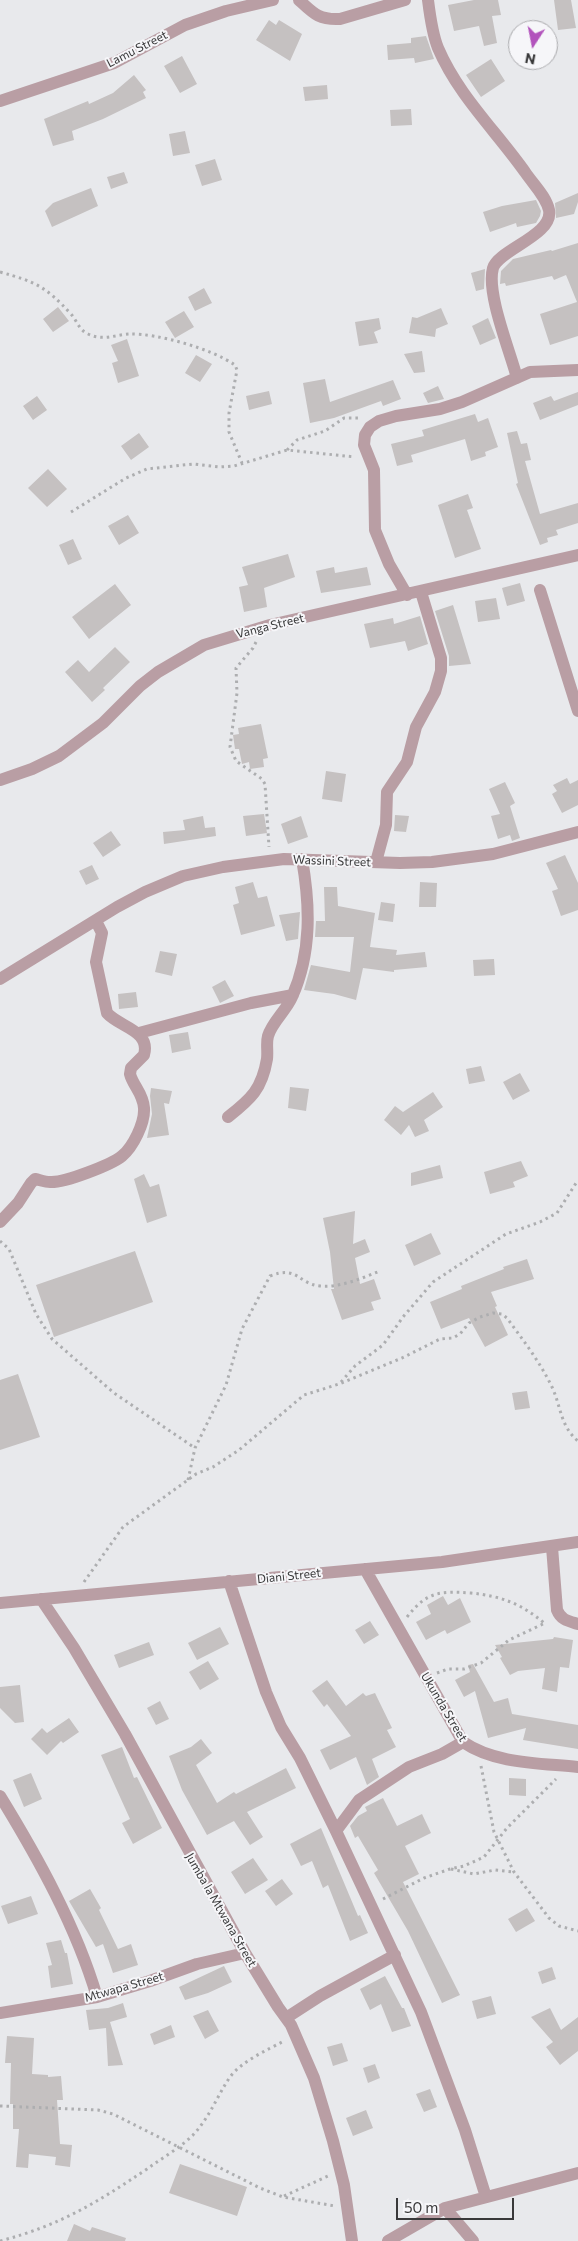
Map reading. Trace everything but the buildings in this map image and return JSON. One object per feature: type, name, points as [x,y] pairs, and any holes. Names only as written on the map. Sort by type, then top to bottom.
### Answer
[{"type":"street","name":"Lamu Street","points":[[0,101],[114,63],[185,25],[226,11],[274,0]]},
{"type":"street","points":[[299,0],[317,17],[329,20],[340,19],[405,0]]},
{"type":"street","points":[[428,0],[433,31],[448,69],[476,108],[504,142],[542,195],[548,208],[549,215],[546,222],[529,239],[495,263],[493,267],[496,306],[517,378]]},
{"type":"street","points":[[407,595],[389,564],[375,530],[374,470],[364,445],[365,435],[370,427],[379,421],[455,405],[536,371],[578,370]]},
{"type":"street","name":"Vanga Street","points":[[0,780],[59,756],[103,723],[140,686],[187,654],[204,645],[256,629],[578,555]]},
{"type":"street","points":[[540,590],[578,711]]},
{"type":"street","points":[[376,862],[386,825],[387,792],[407,762],[416,727],[435,692],[441,672],[441,658],[421,592]]},
{"type":"street","name":"Wassini Street","points":[[0,979],[145,892],[183,876],[223,867],[302,859],[432,862],[493,854],[578,832]]},
{"type":"street","points":[[228,1117],[252,1097],[258,1088],[266,1064],[268,1036],[287,1008],[293,995],[308,932],[308,902],[302,859]]},
{"type":"street","points":[[0,1222],[18,1203],[31,1182],[35,1179],[50,1182],[78,1176],[105,1166],[122,1156],[131,1145],[144,1115],[140,1091],[130,1074],[131,1068],[144,1055],[146,1050],[145,1044],[139,1033],[112,1019],[107,1013],[96,962],[102,933],[96,921]]},
{"type":"street","points":[[139,1033],[251,1003],[293,995]]},
{"type":"street","name":"Diani Street","points":[[0,1603],[442,1562],[578,1542]]},
{"type":"street","points":[[552,1547],[559,1617],[578,1624]]},
{"type":"street","name":"Ukunda Street","points":[[365,1569],[462,1742],[476,1751],[491,1756],[575,1767]]},
{"type":"street","points":[[229,1581],[266,1692],[281,1727],[300,1758],[336,1831],[421,2012],[465,2130],[486,2197]]},
{"type":"street","name":"Jumba la Mtwana Street","points":[[41,1599],[74,1648],[125,1734],[245,1953],[297,2037],[314,2078],[339,2170],[348,2209],[352,2241]]},
{"type":"street","points":[[336,1831],[359,1800],[409,1767],[442,1754],[462,1742]]},
{"type":"street","points":[[0,1796],[53,1890],[89,1970],[97,1997]]},
{"type":"street","name":"Mtwapa Street","points":[[0,2013],[97,1997],[150,1981],[196,1964],[245,1953]]},
{"type":"street","points":[[286,2018],[320,1996],[394,1955]]},
{"type":"street","points":[[388,2241],[445,2208],[578,2173]]},
{"type":"street","points":[[445,2208],[473,2241]]},
{"type":"path","points":[[0,272],[40,285],[65,308],[79,327],[87,334],[102,338],[129,334],[148,336],[203,349],[235,365],[237,370],[230,405],[229,432],[242,463]]},
{"type":"path","points":[[287,450],[298,440],[326,431],[344,418],[359,417],[379,421]]},
{"type":"path","points":[[70,512],[126,478],[147,469],[194,464],[219,467],[242,463],[287,450],[368,458]]},
{"type":"path","points":[[256,629],[253,648],[236,668],[237,693],[230,746],[236,761],[262,779],[265,784],[270,861]]},
{"type":"path","points":[[339,1384],[355,1366],[383,1345],[403,1317],[433,1282],[506,1234],[557,1214],[578,1180]]},
{"type":"path","points":[[0,1241],[9,1249],[36,1314],[52,1339],[114,1393],[195,1448]]},
{"type":"path","points":[[188,1480],[195,1448],[226,1386],[242,1329],[270,1276],[281,1273],[293,1273],[312,1284],[320,1286],[342,1284],[380,1271]]},
{"type":"path","points":[[72,1596],[123,1527],[188,1480],[239,1450],[304,1395],[339,1384],[402,1358],[440,1339],[453,1338],[466,1330],[473,1320],[493,1313],[502,1314],[507,1318],[541,1368],[552,1388],[564,1426],[578,1441]]},
{"type":"path","points":[[398,1629],[414,1608],[426,1599],[447,1591],[493,1595],[512,1601],[529,1610],[544,1623]]},
{"type":"path","points":[[424,1676],[481,1663],[509,1640],[559,1617]]},
{"type":"path","points":[[476,1751],[486,1784],[497,1839],[514,1872],[549,1918],[559,1926],[578,1931]]},
{"type":"path","points":[[371,1905],[424,1878],[464,1866],[484,1857],[494,1846],[497,1839],[543,1790],[575,1767]]},
{"type":"path","points":[[450,1869],[474,1874],[495,1870],[514,1872]]},
{"type":"path","points":[[0,2241],[34,2232],[70,2217],[97,2202],[177,2148],[202,2124],[238,2069],[259,2055],[297,2037]]},
{"type":"path","points":[[0,2106],[105,2112],[128,2120],[177,2148],[260,2188],[284,2197],[348,2209]]},
{"type":"path","points":[[284,2197],[339,2170]]}]
